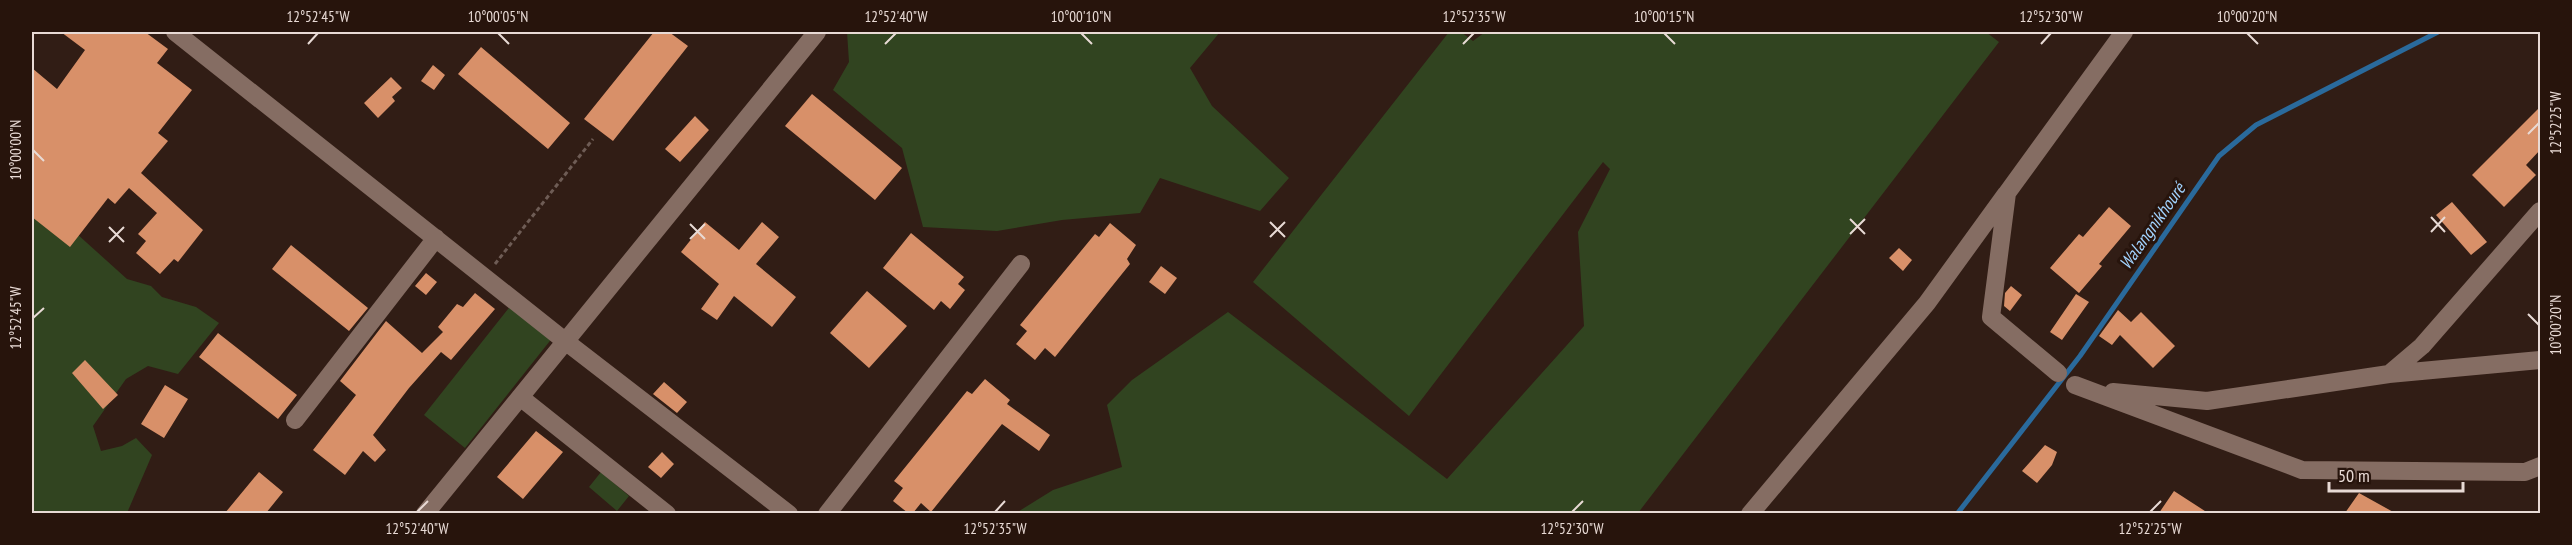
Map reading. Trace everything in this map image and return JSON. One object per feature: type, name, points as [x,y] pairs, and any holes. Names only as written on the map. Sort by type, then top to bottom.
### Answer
[{"type":"street","points":[[175,32],[565,341],[789,513]]},
{"type":"street","points":[[425,513],[817,32]]},
{"type":"street","points":[[1750,513],[1928,303],[2124,32]]},
{"type":"street","points":[[2007,193],[1991,317],[2058,373]]},
{"type":"street","points":[[2389,374],[2422,346],[2541,211]]},
{"type":"street","points":[[295,420],[436,238]]},
{"type":"street","points":[[827,513],[1021,264]]},
{"type":"street","points":[[2541,360],[2389,374],[2207,400],[2122,394],[2075,386],[2302,470],[2525,472],[2541,466]]},
{"type":"street","points":[[520,397],[667,513]]},
{"type":"path","points":[[485,277],[593,139]]},
{"type":"green space","points":[[847,32],[1220,32],[1190,68],[1212,106],[1289,178],[1260,211],[1160,178],[1140,213],[1062,220],[997,231],[923,227],[902,148],[833,90],[849,62]]},
{"type":"green space","points":[[1449,32],[1461,32],[1473,41],[1485,32],[1986,32],[1999,42],[1638,513],[1016,513],[1053,490],[1122,467],[1107,405],[1132,380],[1228,312],[1447,479],[1584,326],[1578,232],[1610,169],[1603,162],[1409,416],[1253,282]]},
{"type":"green space","points":[[32,203],[46,206],[127,279],[151,286],[162,297],[196,307],[219,323],[178,374],[148,366],[126,379],[93,426],[101,451],[122,446],[136,438],[152,455],[127,513],[32,513]]},
{"type":"green space","points":[[512,304],[553,337],[465,448],[424,415]]},
{"type":"green space","points":[[601,472],[629,496],[617,511],[589,487]]},
{"type":"building","points":[[61,32],[145,32],[168,49],[157,63],[192,90],[158,133],[168,141],[141,173],[203,230],[178,262],[174,259],[160,274],[136,253],[146,241],[138,234],[157,213],[129,188],[115,204],[108,198],[70,247],[32,217],[32,68],[57,89],[85,50]]},
{"type":"building","points":[[654,32],[669,32],[688,46],[613,141],[584,119]]},
{"type":"building","points":[[481,47],[570,123],[548,149],[458,74]]},
{"type":"building","points":[[433,65],[445,75],[434,90],[421,81]]},
{"type":"building","points":[[391,77],[402,88],[392,97],[395,101],[378,118],[364,103]]},
{"type":"building","points":[[812,94],[902,168],[875,200],[785,126]]},
{"type":"building","points":[[2541,106],[2541,149],[2526,165],[2536,175],[2504,207],[2472,175]]},
{"type":"building","points":[[695,116],[709,130],[680,162],[665,149]]},
{"type":"building","points":[[2452,202],[2487,242],[2471,255],[2436,215]]},
{"type":"building","points":[[2109,207],[2131,226],[2099,264],[2102,266],[2079,293],[2050,268],[2079,234],[2083,237]]},
{"type":"building","points":[[705,222],[739,250],[762,222],[779,237],[756,264],[796,297],[772,327],[734,296],[717,320],[701,309],[719,284],[681,252]]},
{"type":"building","points":[[1110,223],[1136,245],[1127,259],[1130,264],[1055,357],[1045,348],[1035,360],[1016,344],[1027,331],[1020,325],[1095,234],[1099,237]]},
{"type":"building","points":[[911,233],[964,277],[958,284],[965,290],[950,309],[941,301],[934,310],[883,268]]},
{"type":"building","points":[[291,245],[368,308],[349,331],[272,269]]},
{"type":"building","points":[[1899,248],[1912,260],[1903,271],[1889,258]]},
{"type":"building","points":[[1161,266],[1177,278],[1165,294],[1149,282]]},
{"type":"building","points":[[426,273],[437,282],[426,295],[415,286]]},
{"type":"building","points":[[2011,286],[2022,295],[2010,311],[2004,306],[2005,293]]},
{"type":"building","points":[[867,291],[907,326],[869,368],[830,333]]},
{"type":"building","points":[[475,293],[495,309],[451,360],[441,352],[409,388],[373,435],[386,450],[375,462],[363,451],[345,475],[313,450],[356,395],[340,381],[386,321],[422,353],[443,332],[438,327],[457,304],[463,307]]},
{"type":"building","points":[[2076,294],[2089,302],[2062,340],[2050,332]]},
{"type":"building","points":[[2118,310],[2131,322],[2141,312],[2175,346],[2153,368],[2120,335],[2112,345],[2099,336]]},
{"type":"building","points":[[218,333],[297,395],[278,419],[199,357]]},
{"type":"building","points":[[85,360],[118,395],[103,409],[72,373]]},
{"type":"building","points":[[985,379],[1010,400],[1007,404],[1050,435],[1039,451],[1002,424],[931,512],[921,503],[913,513],[908,513],[893,501],[903,488],[894,481],[967,391],[972,394]]},
{"type":"building","points":[[664,382],[687,402],[677,413],[653,394]]},
{"type":"building","points":[[165,385],[188,399],[164,438],[141,424]]},
{"type":"building","points":[[536,431],[563,452],[523,499],[497,477]]},
{"type":"building","points":[[2045,445],[2057,452],[2052,465],[2037,483],[2022,471]]},
{"type":"building","points":[[662,452],[674,464],[661,478],[648,467]]},
{"type":"building","points":[[259,472],[283,492],[266,513],[225,513]]},
{"type":"building","points":[[2174,491],[2208,513],[2159,513]]},
{"type":"building","points":[[2359,493],[2395,513],[2345,513]]},
{"type":"waterway","name":"Walangnikhouré","points":[[1957,514],[2080,356],[2219,156],[2256,125],[2438,32]]}]
